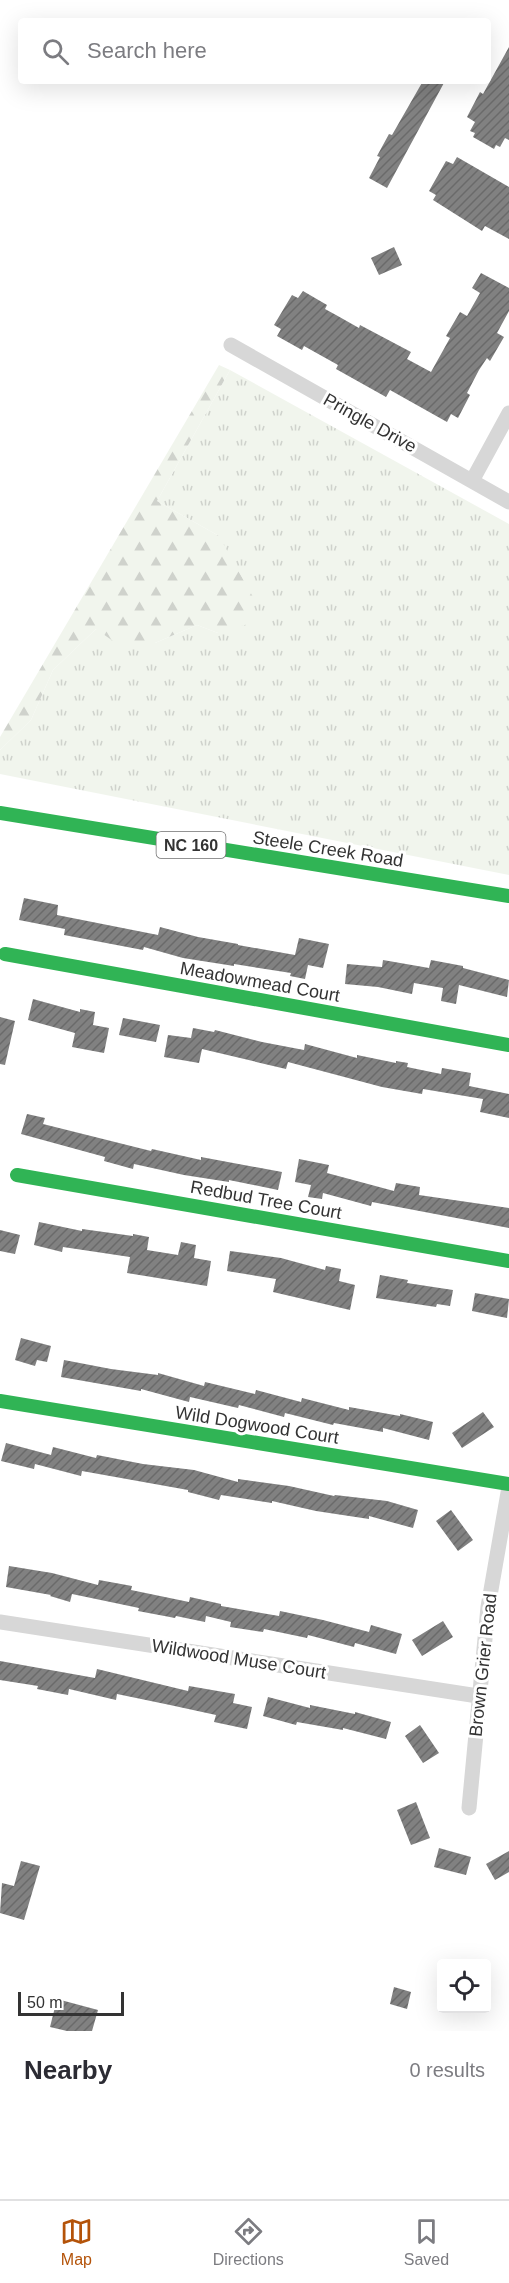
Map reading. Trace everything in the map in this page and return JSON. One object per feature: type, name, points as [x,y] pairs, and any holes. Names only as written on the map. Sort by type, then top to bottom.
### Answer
[{"type":"street","name":"Pringle Drive","points":[[231,345],[509,502]]},
{"type":"street","points":[[472,481],[509,413]]},
{"type":"street","name":"Steele Creek Road","points":[[0,813],[509,896]]},
{"type":"street","name":"Meadowmead Court","points":[[5,954],[509,1045]]},
{"type":"street","name":"Redbud Tree Court","points":[[17,1175],[509,1261]]},
{"type":"street","name":"Wild Dogwood Court","points":[[0,1401],[509,1485]]},
{"type":"street","name":"Brown Grier Road","points":[[469,1808],[488,1607],[509,1485]]},
{"type":"street","name":"Wildwood Muse Court","points":[[0,1622],[478,1696]]},
{"type":"green space","points":[[219,365],[230,370],[157,501],[219,536],[253,597],[248,624],[218,633],[197,625],[155,643],[120,646],[96,629],[53,670],[31,720],[0,750],[0,737]]},
{"type":"green space","points":[[230,370],[509,524],[509,875],[0,774],[0,750],[31,720],[53,670],[96,629],[155,643],[197,625],[218,633],[219,536],[157,501]]},
{"type":"building","points":[[509,47],[509,140],[505,138],[500,147],[496,145],[494,149],[473,137],[475,133],[470,131],[475,122],[467,117],[480,92],[483,94],[489,84],[491,84],[491,80]]},
{"type":"building","points":[[421,84],[443,84],[387,188],[369,178],[380,157],[377,156],[389,134],[392,135]]},
{"type":"building","points":[[457,157],[509,187],[509,239],[485,226],[482,231],[433,200],[436,195],[429,191],[446,161],[453,164]]},
{"type":"building","points":[[394,247],[402,265],[379,275],[371,258]]},
{"type":"building","points":[[481,273],[509,288],[509,311],[497,333],[504,337],[490,361],[487,358],[479,370],[458,418],[451,414],[447,422],[390,390],[386,397],[336,369],[338,365],[304,346],[302,350],[277,336],[281,329],[274,325],[292,295],[298,298],[303,291],[327,305],[325,309],[411,352],[407,359],[431,372],[450,338],[446,336],[460,312],[467,316],[480,293],[472,288]]},
{"type":"building","points":[[24,898],[58,905],[57,915],[158,935],[160,927],[198,937],[295,955],[299,938],[329,944],[323,968],[308,965],[305,979],[290,976],[291,973],[183,958],[144,947],[143,950],[64,935],[65,929],[19,920]]},
{"type":"building","points":[[383,960],[429,968],[431,960],[463,966],[463,968],[509,980],[507,997],[459,985],[456,1004],[441,1001],[443,988],[414,983],[412,994],[378,987],[345,984],[347,964],[382,967]]},
{"type":"building","points":[[33,999],[80,1012],[80,1009],[95,1012],[93,1025],[109,1028],[104,1053],[72,1047],[75,1033],[28,1020]]},
{"type":"building","points":[[0,1017],[15,1021],[5,1065],[0,1064]]},
{"type":"building","points":[[123,1018],[160,1025],[156,1042],[119,1035]]},
{"type":"building","points":[[193,1028],[214,1032],[215,1030],[304,1050],[305,1044],[357,1058],[357,1055],[396,1063],[396,1061],[408,1063],[407,1067],[441,1074],[442,1068],[471,1073],[469,1086],[509,1094],[509,1118],[480,1112],[483,1099],[423,1089],[422,1094],[382,1087],[288,1062],[286,1069],[202,1049],[199,1063],[164,1057],[168,1035],[191,1038]]},
{"type":"building","points":[[27,1114],[45,1118],[43,1124],[151,1151],[152,1149],[201,1160],[201,1157],[282,1172],[278,1190],[229,1180],[229,1182],[184,1175],[134,1164],[133,1169],[104,1161],[105,1157],[21,1134]]},
{"type":"building","points":[[299,1159],[329,1165],[327,1173],[394,1191],[396,1183],[420,1187],[419,1195],[509,1208],[509,1228],[372,1202],[371,1206],[323,1193],[322,1199],[308,1197],[311,1185],[295,1182]]},
{"type":"building","points":[[39,1222],[82,1231],[82,1229],[149,1237],[147,1250],[178,1255],[181,1242],[196,1245],[194,1258],[211,1261],[207,1286],[127,1273],[130,1257],[63,1247],[62,1252],[34,1245]]},
{"type":"building","points":[[0,1230],[20,1235],[15,1254],[0,1251]]},
{"type":"building","points":[[230,1251],[281,1258],[325,1270],[326,1266],[341,1269],[339,1281],[355,1285],[350,1310],[273,1292],[276,1279],[227,1271]]},
{"type":"building","points":[[380,1275],[408,1280],[407,1283],[453,1290],[450,1306],[437,1304],[436,1307],[376,1298]]},
{"type":"building","points":[[475,1293],[509,1299],[507,1318],[472,1311]]},
{"type":"building","points":[[21,1338],[51,1346],[47,1362],[37,1360],[35,1366],[15,1360]]},
{"type":"building","points":[[64,1360],[111,1369],[158,1375],[158,1373],[204,1386],[205,1382],[255,1394],[256,1390],[301,1402],[302,1398],[349,1410],[349,1407],[400,1416],[400,1414],[433,1422],[429,1440],[383,1428],[383,1432],[334,1423],[333,1425],[285,1413],[284,1417],[239,1405],[238,1408],[190,1397],[189,1402],[141,1389],[141,1391],[61,1377]]},
{"type":"building","points":[[483,1412],[494,1427],[462,1448],[452,1433]]},
{"type":"building","points":[[6,1443],[51,1455],[53,1447],[96,1458],[97,1455],[143,1464],[194,1470],[238,1482],[238,1479],[289,1486],[334,1496],[387,1501],[418,1510],[413,1528],[369,1516],[369,1519],[316,1511],[272,1501],[272,1503],[221,1495],[219,1500],[188,1492],[188,1490],[82,1471],[81,1476],[35,1464],[34,1469],[1,1461]]},
{"type":"building","points":[[451,1510],[473,1540],[458,1551],[436,1521]]},
{"type":"building","points":[[9,1566],[52,1573],[98,1585],[99,1580],[132,1586],[131,1590],[189,1602],[190,1597],[221,1604],[221,1606],[279,1616],[280,1611],[369,1632],[371,1625],[402,1634],[396,1654],[355,1643],[354,1647],[308,1635],[307,1638],[264,1629],[263,1632],[230,1627],[231,1622],[206,1616],[205,1622],[176,1616],[175,1618],[72,1594],[70,1602],[51,1595],[6,1587]]},
{"type":"building","points":[[443,1621],[453,1637],[422,1656],[412,1640]]},
{"type":"building","points":[[0,1661],[95,1678],[97,1669],[188,1691],[189,1686],[235,1694],[233,1703],[252,1707],[247,1729],[214,1722],[216,1715],[117,1694],[116,1700],[69,1689],[68,1695],[37,1689],[38,1686],[0,1680]]},
{"type":"building","points":[[268,1697],[310,1708],[310,1705],[355,1714],[355,1712],[391,1722],[386,1739],[343,1728],[343,1730],[297,1722],[296,1725],[263,1716]]},
{"type":"building","points":[[420,1725],[439,1753],[423,1763],[405,1736]]},
{"type":"building","points":[[416,1802],[430,1838],[411,1845],[397,1810]]},
{"type":"building","points":[[439,1848],[471,1857],[466,1875],[434,1867]]},
{"type":"building","points":[[509,1851],[509,1872],[495,1880],[486,1864]]},
{"type":"building","points":[[21,1861],[40,1866],[24,1920],[0,1913],[2,1883],[14,1886]]},
{"type":"building","points":[[394,1987],[411,1992],[407,2009],[390,2004]]},
{"type":"building","points":[[57,1999],[98,2010],[92,2031],[67,2031],[50,2027]]},
{"type":"traffic: fast","points":[[0,813],[509,896]]},
{"type":"traffic: fast","points":[[5,954],[509,1045]]},
{"type":"traffic: fast","points":[[17,1175],[509,1261]]},
{"type":"traffic: fast","points":[[0,1401],[509,1484]]}]
